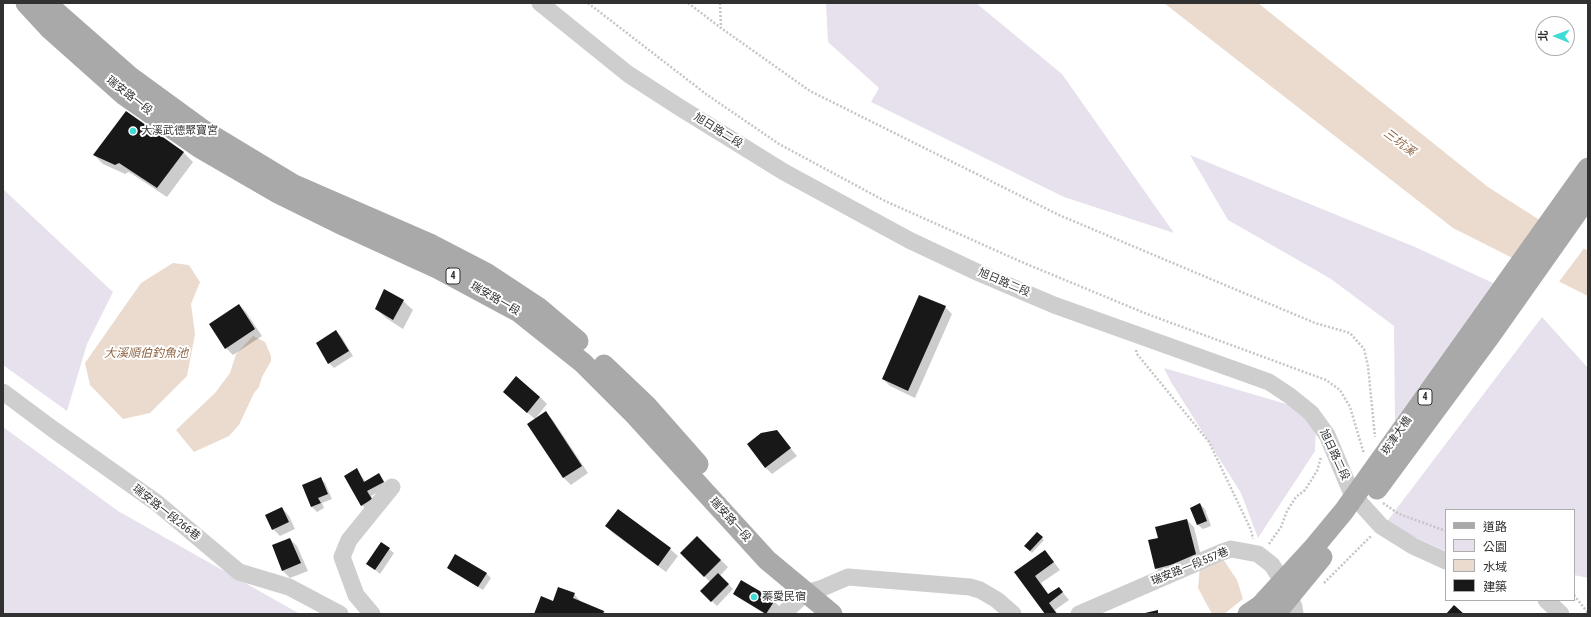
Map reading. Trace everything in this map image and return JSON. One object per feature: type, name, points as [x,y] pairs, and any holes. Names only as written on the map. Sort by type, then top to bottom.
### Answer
[{"type":"main road","name":"瑞安路一段","points":[[26,3],[51,30],[124,95],[200,148],[276,192],[345,226],[439,269],[519,312],[583,363],[632,413],[766,560],[848,614]]},
{"type":"main road","name":"瑞安路一段","points":[[46,3],[129,76],[202,130],[294,185],[432,245],[486,273],[539,308],[578,341],[646,405],[753,527],[795,569],[832,614]]},
{"type":"main road","name":"崁津大橋","points":[[1248,614],[1260,606],[1315,546],[1344,511],[1588,168]]},
{"type":"main road","name":"崁津大橋","points":[[1273,614],[1303,581],[1370,498],[1490,336],[1588,197]]},
{"type":"street","name":"旭日路二段","points":[[540,3],[628,74],[784,172],[909,240],[979,273],[1054,305],[1269,382],[1290,396],[1311,414],[1327,435],[1352,494],[1381,526],[1412,546],[1445,560]]},
{"type":"street","name":"瑞安路一段266巷","points":[[3,392],[157,503],[239,572],[289,587],[340,614]]},
{"type":"street","points":[[372,614],[356,596],[342,557],[349,540],[392,487]]},
{"type":"street","name":"瑞安路一段557巷","points":[[1079,614],[1231,549],[1258,554],[1272,565],[1287,588],[1295,614]]},
{"type":"street","points":[[783,614],[812,591],[848,577],[970,587],[980,590],[997,600],[1013,614]]},
{"type":"street","points":[[1547,601],[1561,614]]},
{"type":"path","points":[[588,3],[706,94],[779,144],[885,201],[1024,263],[1147,314],[1326,380],[1340,390],[1350,407],[1365,458]]},
{"type":"path","points":[[688,3],[810,91],[1059,215],[1316,323],[1350,332],[1364,349],[1367,360],[1376,442]]},
{"type":"path","points":[[720,3],[721,28]]},
{"type":"path","points":[[1134,334],[1137,354],[1209,442],[1251,530],[1258,554],[1268,545],[1281,527],[1287,511],[1296,497],[1305,490],[1316,471],[1327,435]]},
{"type":"path","points":[[1383,502],[1399,514],[1445,531]]},
{"type":"path","points":[[1324,583],[1381,526]]},
{"type":"path","points":[[1575,596],[1588,613]]},
{"type":"green space","points":[[826,3],[976,3],[1062,74],[1174,233],[1064,197],[871,102],[879,88],[828,42]]},
{"type":"green space","points":[[1190,155],[1415,247],[1493,283],[1395,421],[1394,326],[1331,279],[1228,220]]},
{"type":"green space","points":[[3,189],[113,292],[87,344],[67,411],[3,365]]},
{"type":"green space","points":[[1542,317],[1588,368],[1588,578],[1575,575],[1575,509],[1445,509],[1445,551],[1385,524]]},
{"type":"green space","points":[[1164,368],[1303,409],[1316,427],[1315,451],[1258,538],[1241,493],[1171,382]]},
{"type":"green space","points":[[3,427],[118,511],[300,614],[3,614]]},
{"type":"water","name":"三坑溪","points":[[1164,3],[1258,3],[1488,187],[1588,251],[1588,296],[1453,228]]},
{"type":"water","name":"大溪順伯釣魚池","points":[[173,263],[189,265],[200,282],[191,304],[195,334],[187,376],[150,413],[123,419],[90,385],[85,363],[141,283]]},
{"type":"water","points":[[253,336],[265,342],[271,356],[271,361],[262,377],[259,387],[254,393],[239,425],[229,436],[194,452],[176,430],[215,393],[230,373],[236,354]]},
{"type":"water","points":[[1221,556],[1237,580],[1243,599],[1224,614],[1212,614],[1198,588],[1200,566]]},
{"type":"pier","points":[[1543,220],[1585,247],[1558,283],[1514,261]]},
{"type":"building","name":"大溪武德聚寶宮","points":[[126,111],[184,152],[157,188],[119,163],[115,165],[93,155]]},
{"type":"building","points":[[384,289],[404,300],[393,320],[375,309]]},
{"type":"building","points":[[919,295],[946,306],[908,391],[882,379]]},
{"type":"building","points":[[239,304],[255,329],[225,349],[209,324]]},
{"type":"building","points":[[336,330],[349,351],[328,364],[316,343]]},
{"type":"building","points":[[516,376],[540,397],[527,413],[503,392]]},
{"type":"building","points":[[546,411],[582,466],[563,478],[527,424]]},
{"type":"building","points":[[777,430],[791,448],[765,468],[747,444],[761,433]]},
{"type":"building","points":[[357,468],[364,482],[379,473],[384,482],[367,491],[372,499],[361,506],[344,476]]},
{"type":"building","points":[[321,477],[328,494],[318,498],[321,503],[311,507],[302,485]]},
{"type":"building","points":[[1200,503],[1207,521],[1197,525],[1190,508]]},
{"type":"building","points":[[282,507],[289,522],[272,530],[265,515]]},
{"type":"building","points":[[618,509],[671,548],[658,566],[605,526]]},
{"type":"building","points":[[1187,519],[1197,558],[1155,569],[1148,540],[1158,538],[1155,527]]},
{"type":"building","points":[[1037,532],[1043,537],[1030,551],[1024,546]]},
{"type":"building","points":[[697,536],[721,560],[704,577],[680,553]]},
{"type":"building","points":[[290,538],[301,563],[282,571],[272,545]]},
{"type":"building","points":[[381,542],[390,548],[375,570],[366,564]]},
{"type":"building","points":[[1045,550],[1054,562],[1035,576],[1048,594],[1059,587],[1063,592],[1049,603],[1057,614],[1045,614],[1014,572]]},
{"type":"building","points":[[455,554],[487,573],[478,587],[447,568]]},
{"type":"building","points":[[718,573],[729,584],[711,602],[700,591]]},
{"type":"building","name":"蓁愛民宿","points":[[741,580],[775,600],[766,614],[733,594]]},
{"type":"building","points":[[558,587],[575,593],[573,598],[604,611],[603,614],[534,614],[541,596],[553,601]]},
{"type":"building","points":[[1454,605],[1464,614],[1446,614]]},
{"type":"building","points":[[1158,610],[1158,614],[1145,614],[1145,613]]},
{"type":"place","name":"大溪武德聚寶宮","points":[[133,131]]},
{"type":"place","name":"蓁愛民宿","points":[[754,597]]}]
